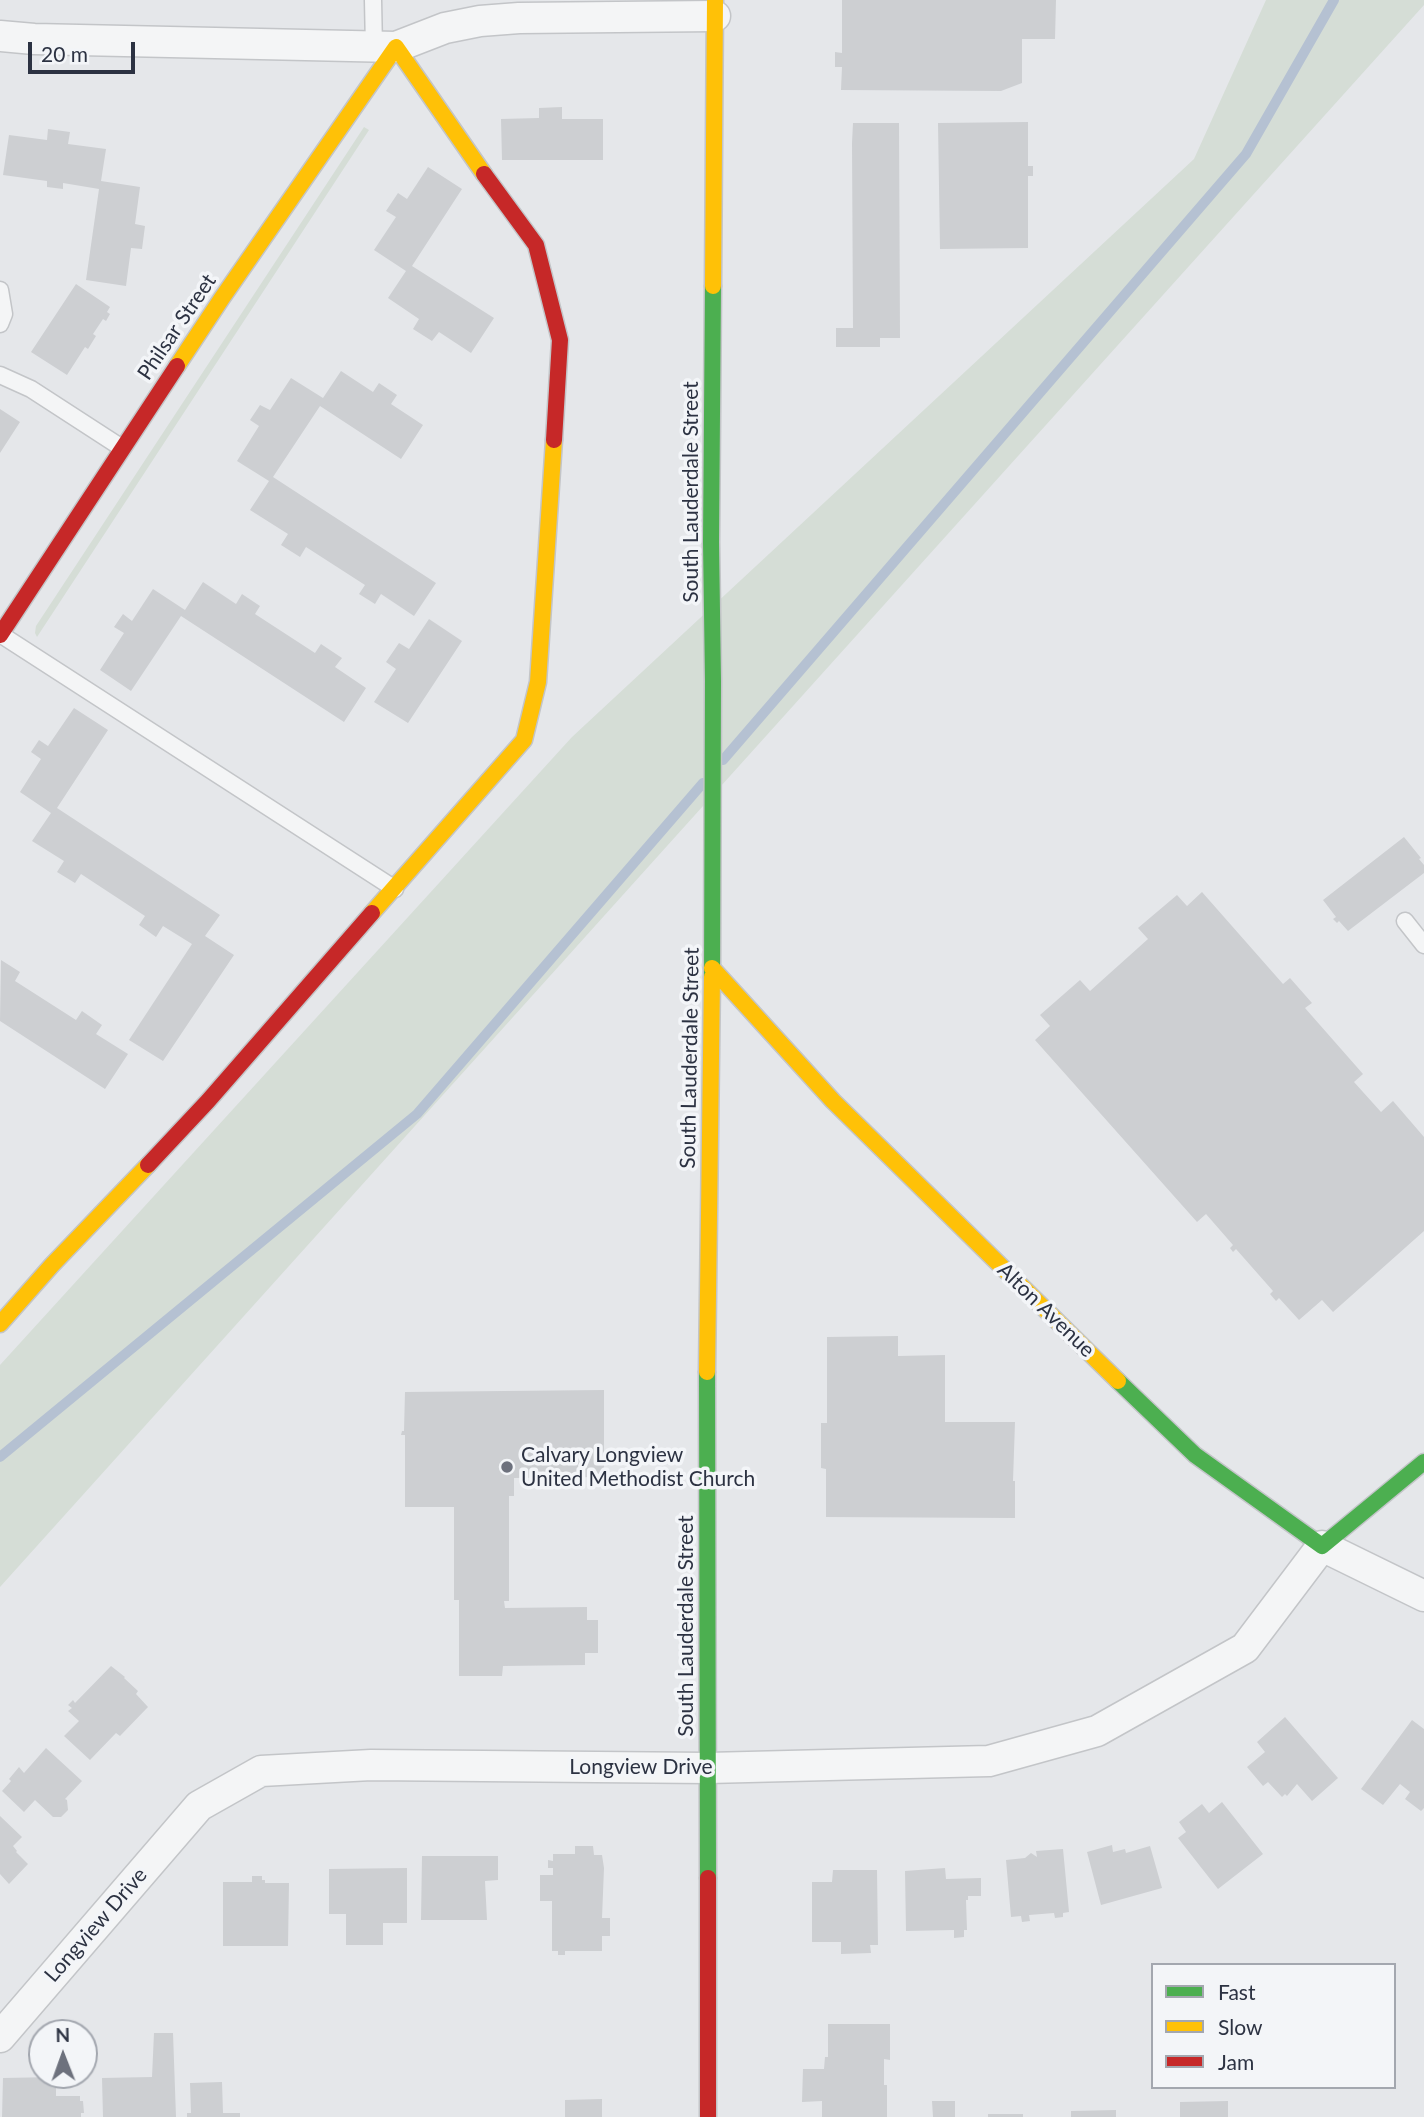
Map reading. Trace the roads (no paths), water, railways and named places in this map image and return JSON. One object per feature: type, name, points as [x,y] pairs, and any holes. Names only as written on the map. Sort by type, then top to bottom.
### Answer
[{"type":"street","points":[[0,36],[385,48],[445,27],[480,21],[715,8]]},
{"type":"street","name":"South Lauderdale Street","points":[[708,2117],[706,1306],[713,829],[711,542],[715,8]]},
{"type":"street","points":[[0,1324],[52,1265],[208,1101],[524,740],[538,682],[560,340],[536,246],[453,130],[385,48]]},
{"type":"street","name":"Philsar Street","points":[[0,634],[385,48]]},
{"type":"street","name":"Alton Avenue","points":[[712,968],[833,1101],[1195,1455],[1322,1546],[1424,1596]]},
{"type":"street","points":[[1322,1546],[1424,1462]]},
{"type":"street","name":"Longview Drive","points":[[0,2037],[199,1806],[261,1771],[371,1765],[708,1768],[989,1761],[1097,1731],[1245,1648],[1322,1546]]},
{"type":"lane","points":[[373,0],[385,48]]},
{"type":"lane","points":[[0,290],[5,314],[0,324]]},
{"type":"lane","points":[[0,374],[31,389],[122,448]]},
{"type":"lane","points":[[0,634],[395,889]]},
{"type":"lane","points":[[1405,921],[1424,945]]},
{"type":"waterway","points":[[723,760],[1246,154],[1334,0]]},
{"type":"waterway","points":[[0,1457],[417,1114],[703,783]]},
{"type":"place","name":"Calvary Longview United Methodist Church","points":[[507,1467]]}]
